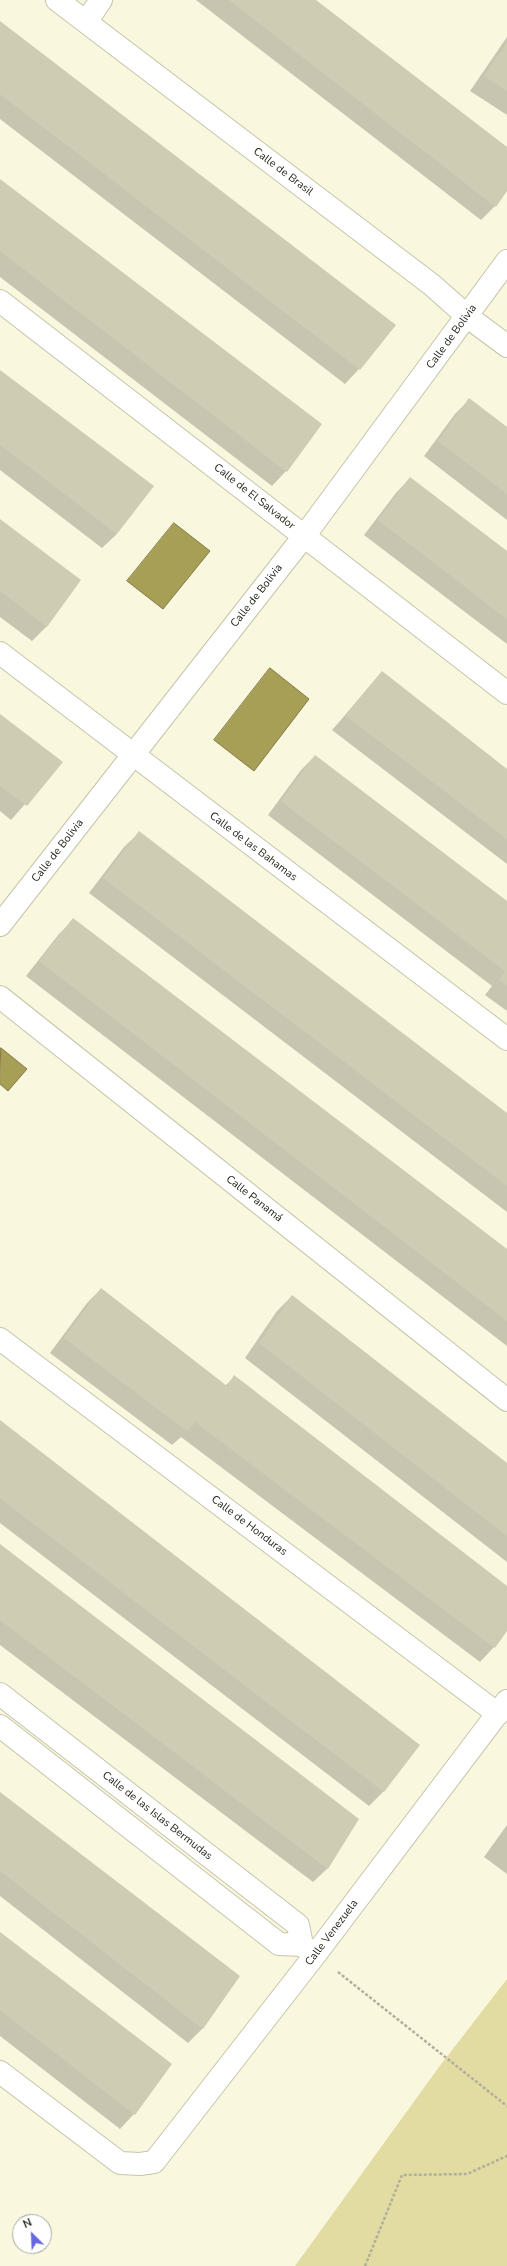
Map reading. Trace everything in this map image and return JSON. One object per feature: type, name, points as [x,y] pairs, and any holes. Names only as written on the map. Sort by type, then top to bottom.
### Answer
[{"type":"street","name":"Calle de Brasil","points":[[57,0],[432,285],[468,316],[507,346]]},
{"type":"street","points":[[86,22],[101,0]]},
{"type":"street","name":"Calle de Bolivia","points":[[0,925],[305,536],[507,261]]},
{"type":"street","name":"Calle de El Salvador","points":[[0,301],[507,693]]},
{"type":"street","name":"Calle de las Bahamas","points":[[0,653],[507,1039]]},
{"type":"street","name":"Calle Panamá","points":[[0,997],[507,1400]]},
{"type":"street","name":"Calle de Honduras","points":[[0,1339],[502,1708]]},
{"type":"street","name":"Calle de las Islas Bermudas","points":[[0,1694],[298,1925],[309,1950]]},
{"type":"street","name":"Calle Venezuela","points":[[0,2072],[120,2163],[140,2164],[154,2162],[309,1950],[502,1708]]},
{"type":"street","points":[[0,1726],[279,1944],[309,1950]]},
{"type":"path","points":[[309,1950],[507,2106]]},
{"type":"path","points":[[365,2266],[402,2175],[467,2174],[507,2156]]},
{"type":"shaded area","points":[[174,523],[210,551],[163,609],[127,581]]},
{"type":"shaded area","points":[[270,668],[309,699],[254,771],[214,740]]},
{"type":"shaded area","points":[[1,1048],[27,1069],[8,1091],[0,1084]]},
{"type":"shaded area","points":[[507,1979],[507,2266],[295,2266],[439,2067]]},
{"type":"building","points":[[229,0],[316,0],[507,147],[507,191],[496,207]]},
{"type":"building","points":[[0,21],[396,325],[360,370],[0,94]]},
{"type":"building","points":[[507,42],[507,91],[484,76]]},
{"type":"building","points":[[0,179],[322,424],[287,472],[0,251]]},
{"type":"building","points":[[0,370],[154,486],[117,534],[0,445]]},
{"type":"building","points":[[469,398],[507,427],[507,494],[438,441]]},
{"type":"building","points":[[410,477],[507,551],[507,619],[378,520]]},
{"type":"building","points":[[0,519],[81,580],[47,627],[0,591]]},
{"type":"building","points":[[382,671],[507,769],[507,839],[345,715]]},
{"type":"building","points":[[0,714],[63,762],[27,806],[0,786]]},
{"type":"building","points":[[315,755],[507,901],[507,986],[499,980],[505,971],[281,801]]},
{"type":"building","points":[[139,831],[507,1113],[507,1186],[103,878]]},
{"type":"building","points":[[73,918],[507,1249],[507,1321],[39,961]]},
{"type":"building","points":[[101,1288],[227,1386],[234,1375],[507,1586],[507,1631],[495,1648],[195,1422],[187,1431],[64,1338]]},
{"type":"building","points":[[292,1295],[507,1463],[507,1536],[259,1343]]},
{"type":"building","points":[[0,1420],[420,1745],[384,1792],[0,1498]]},
{"type":"building","points":[[0,1544],[359,1819],[328,1869],[0,1620]]},
{"type":"building","points":[[0,1792],[240,1976],[203,2029],[0,1871]]},
{"type":"building","points":[[0,1932],[172,2064],[135,2115],[0,2010]]}]
